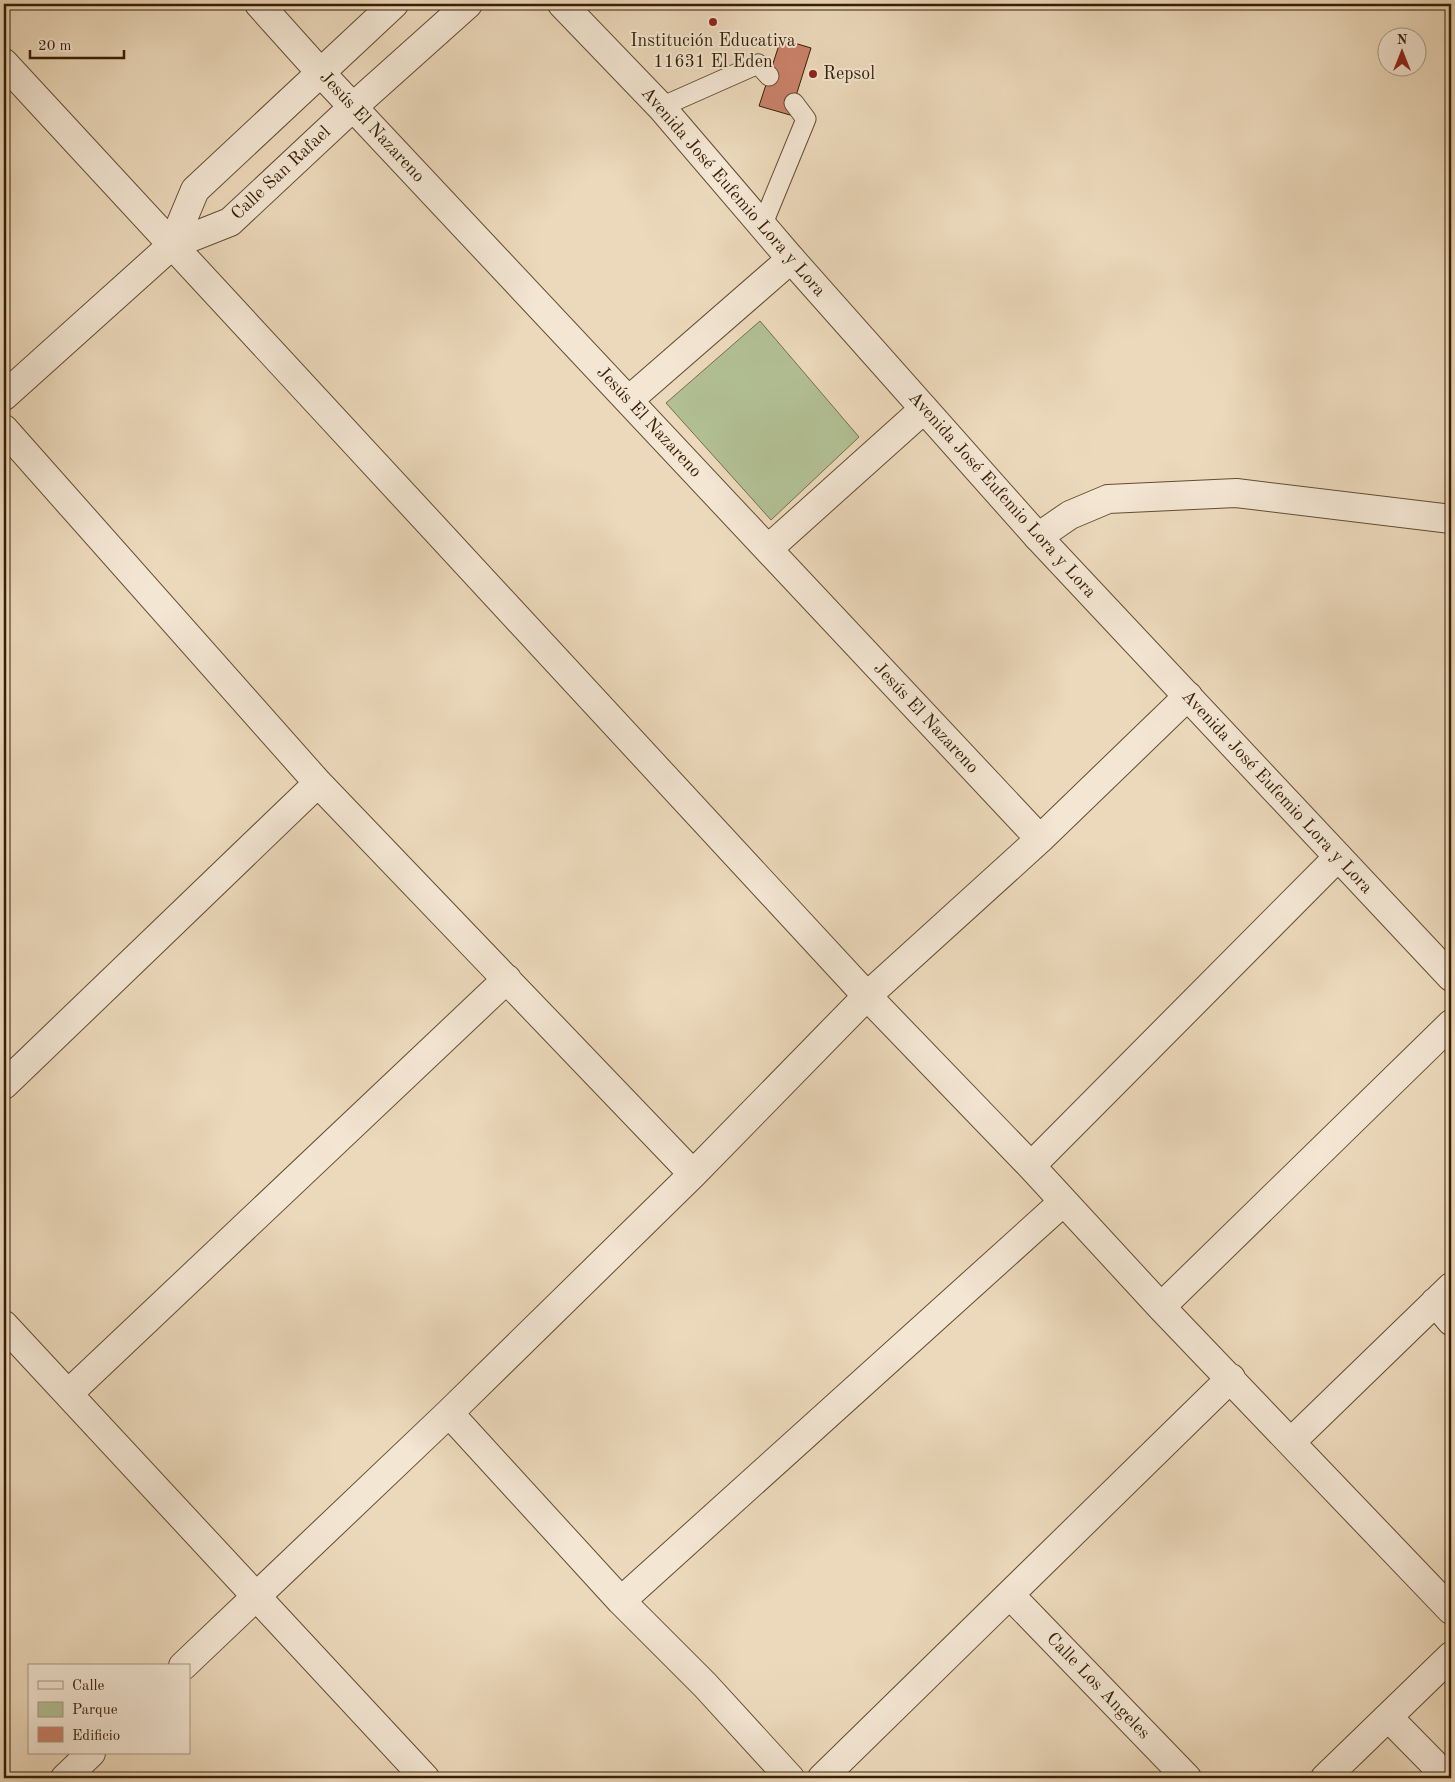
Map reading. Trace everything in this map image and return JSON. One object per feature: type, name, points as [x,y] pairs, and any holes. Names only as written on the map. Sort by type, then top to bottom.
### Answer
[{"type":"street","name":"Jesús El Nazareno","points":[[259,4],[320,72],[1040,839]]},
{"type":"street","name":"Calle San Rafael","points":[[172,245],[195,190],[394,4]]},
{"type":"street","name":"Calle San Rafael","points":[[4,396],[172,245],[230,222],[353,107],[468,4]]},
{"type":"street","name":"Avenida José Eufemio Lora y Lora","points":[[562,4],[661,107],[762,226],[1038,537],[1338,857],[1447,964]]},
{"type":"street","points":[[4,63],[867,996],[1031,1166],[1161,1306],[1451,1610]]},
{"type":"street","points":[[629,400],[791,259]]},
{"type":"street","points":[[768,549],[924,409]]},
{"type":"street","points":[[4,429],[318,783],[693,1174]]},
{"type":"street","points":[[1038,537],[1070,515],[1108,499],[1236,493],[1451,519]]},
{"type":"street","points":[[185,1664],[449,1414],[693,1174],[867,996],[1040,839],[1188,696]]},
{"type":"street","points":[[4,1085],[318,783]]},
{"type":"street","points":[[1031,1166],[1338,857]]},
{"type":"street","points":[[68,1394],[507,979]]},
{"type":"street","points":[[1161,1306],[1451,1024]]},
{"type":"street","points":[[621,1602],[1063,1202]]},
{"type":"street","points":[[1292,1442],[1446,1303]]},
{"type":"street","points":[[4,1325],[424,1778]]},
{"type":"street","points":[[822,1778],[1231,1378]]},
{"type":"street","points":[[449,1414],[621,1602],[705,1684],[790,1778]]},
{"type":"street","name":"Calle Los Angeles","points":[[1010,1595],[1187,1778]]},
{"type":"street","points":[[1325,1778],[1451,1656]]},
{"type":"street","points":[[1388,1717],[1448,1778]]},
{"type":"street","points":[[65,1778],[90,1754]]},
{"type":"lane","points":[[661,107],[758,64],[769,76]]},
{"type":"lane","points":[[762,226],[806,119],[794,104]]},
{"type":"green space","points":[[760,321],[859,437],[771,520],[666,403]]},
{"type":"building","points":[[781,39],[811,48],[790,115],[759,106]]},
{"type":"place","name":"Institución Educativa 11631 El Eden","points":[[713,22]]},
{"type":"place","name":"Repsol","points":[[813,74]]}]
